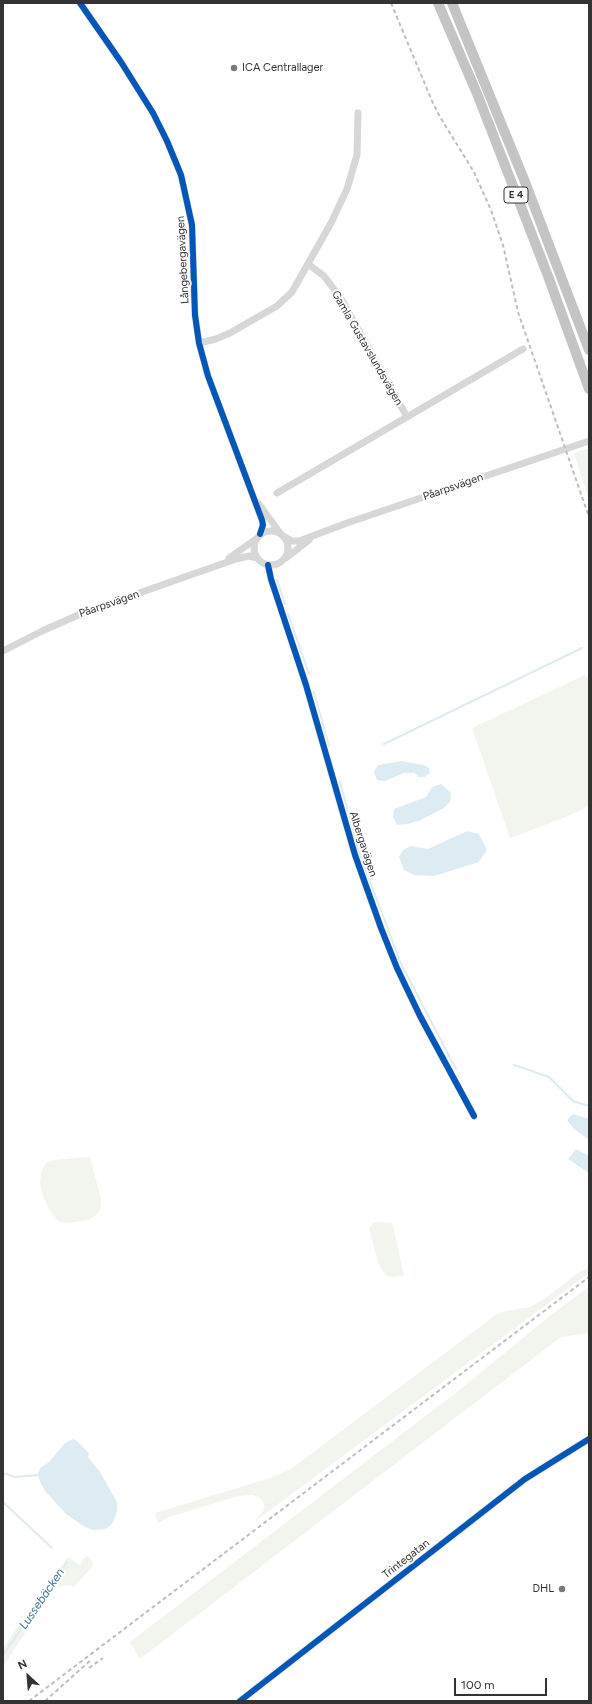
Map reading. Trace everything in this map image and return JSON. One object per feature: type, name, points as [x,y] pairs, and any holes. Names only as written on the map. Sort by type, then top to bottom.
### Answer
[{"type":"highway","name":"E 4","points":[[438,3],[480,104],[545,269],[589,389]]},
{"type":"highway","name":"E 4","points":[[452,3],[523,175],[589,350]]},
{"type":"street","name":"Långebergavägen","points":[[80,3],[121,62],[152,113],[165,137],[181,175],[192,225],[195,315],[199,343],[208,376],[262,523],[258,537]]},
{"type":"street","points":[[199,343],[216,339],[230,333],[277,306],[292,292],[347,189],[356,155],[358,113]]},
{"type":"street","name":"Gamla Gustavslundsvägen","points":[[308,264],[324,276],[340,297],[407,417]]},
{"type":"street","name":"Gamla Gustavslundsvägen","points":[[277,493],[523,349]]},
{"type":"street","name":"Påarpsvägen","points":[[282,535],[289,540],[297,542],[347,523],[589,441]]},
{"type":"street","name":"Långebergavägen","points":[[251,492],[282,535]]},
{"type":"street","points":[[272,531],[282,535],[288,548],[284,559],[277,564],[268,565],[257,558],[254,549],[258,537],[272,531]]},
{"type":"street","name":"Påarpsvägen","points":[[284,559],[317,535]]},
{"type":"street","name":"Påarpsvägen","points":[[219,564],[258,537]]},
{"type":"street","name":"Påarpsvägen","points":[[3,651],[42,631],[85,612],[244,556],[253,556],[257,558]]},
{"type":"street","name":"Albergavägen","points":[[268,565],[271,579],[306,685],[355,855],[382,928],[397,968],[420,1016],[474,1116]]},
{"type":"street","name":"Trintegatan","points":[[240,1701],[525,1479],[589,1439]]},
{"type":"shaded area","points":[[589,448],[588,474],[589,500],[574,453]]},
{"type":"shaded area","points":[[585,675],[589,680],[589,806],[566,817],[510,838],[472,728]]},
{"type":"shaded area","points":[[401,761],[424,765],[429,768],[430,773],[425,777],[419,777],[414,773],[404,773],[385,781],[377,780],[374,772],[378,765]]},
{"type":"shaded area","points":[[441,784],[451,793],[450,802],[444,808],[421,820],[408,824],[397,825],[393,817],[394,809],[426,797],[432,787]]},
{"type":"shaded area","points":[[467,831],[479,834],[487,850],[479,862],[434,876],[414,875],[404,870],[399,857],[403,850],[411,846],[428,849]]},
{"type":"shaded area","points":[[573,1114],[589,1119],[589,1140],[574,1129],[567,1120]]},
{"type":"shaded area","points":[[576,1149],[589,1156],[589,1173],[568,1159]]},
{"type":"shaded area","points":[[90,1157],[101,1199],[101,1208],[96,1215],[89,1220],[66,1223],[58,1221],[50,1211],[43,1196],[40,1184],[41,1172],[46,1163],[54,1160]]},
{"type":"shaded area","points":[[374,1222],[392,1223],[404,1275],[395,1277],[387,1276],[379,1266],[369,1228]]},
{"type":"shaded area","points":[[589,1267],[589,1273],[254,1522],[264,1510],[264,1504],[260,1498],[253,1495],[238,1496],[169,1517],[158,1523],[155,1513],[267,1479],[291,1469],[497,1314],[530,1307],[544,1299],[578,1273]]},
{"type":"shaded area","points":[[589,1287],[589,1333],[561,1337],[140,1659],[130,1642],[458,1391],[551,1315]]},
{"type":"shaded area","points":[[73,1439],[89,1453],[88,1457],[100,1472],[117,1502],[117,1511],[114,1520],[111,1525],[105,1529],[94,1530],[85,1527],[66,1514],[45,1491],[40,1482],[38,1475],[40,1468],[49,1462],[65,1443]]},
{"type":"shaded area","points":[[88,1556],[93,1562],[92,1567],[74,1587],[68,1585],[57,1587],[49,1596],[3,1667],[3,1648],[57,1571],[68,1557],[80,1565],[84,1558]]},
{"type":"waterway","points":[[277,580],[285,604]]},
{"type":"waterway","points":[[288,614],[309,674]]},
{"type":"waterway","points":[[384,744],[582,648]]},
{"type":"waterway","points":[[314,692],[329,746]]},
{"type":"waterway","points":[[340,782],[359,852],[401,964],[456,1069]]},
{"type":"waterway","points":[[514,1065],[549,1077],[573,1101],[589,1106]]},
{"type":"waterway","name":"Lussebäcken","points":[[3,1473],[15,1477],[38,1475]]},
{"type":"waterway","name":"Lussebäcken","points":[[3,1502],[52,1548]]},
{"type":"waterway","name":"Lussebäcken","points":[[3,1655],[29,1617],[40,1606],[67,1562]]},
{"type":"railway","points":[[391,3],[432,101],[440,117],[474,172],[491,210],[503,245],[518,312],[589,517]]},
{"type":"railway","points":[[29,1701],[589,1277]]},
{"type":"railway","points":[[89,1668],[103,1658]]},
{"type":"railway","points":[[45,1701],[92,1659]]},
{"type":"cycle path","points":[[80,3],[121,62],[153,113],[167,141],[181,175],[192,225],[195,315],[199,343],[208,376],[262,520],[263,525],[260,534]]},
{"type":"cycle path","points":[[268,565],[271,579],[306,685],[355,855],[381,928],[397,968],[420,1016],[474,1116]]},
{"type":"cycle path","points":[[240,1701],[525,1479],[589,1439]]},
{"type":"place","name":"ICA Centrallager","points":[[234,68]]},
{"type":"place","name":"DHL","points":[[562,1589]]}]
